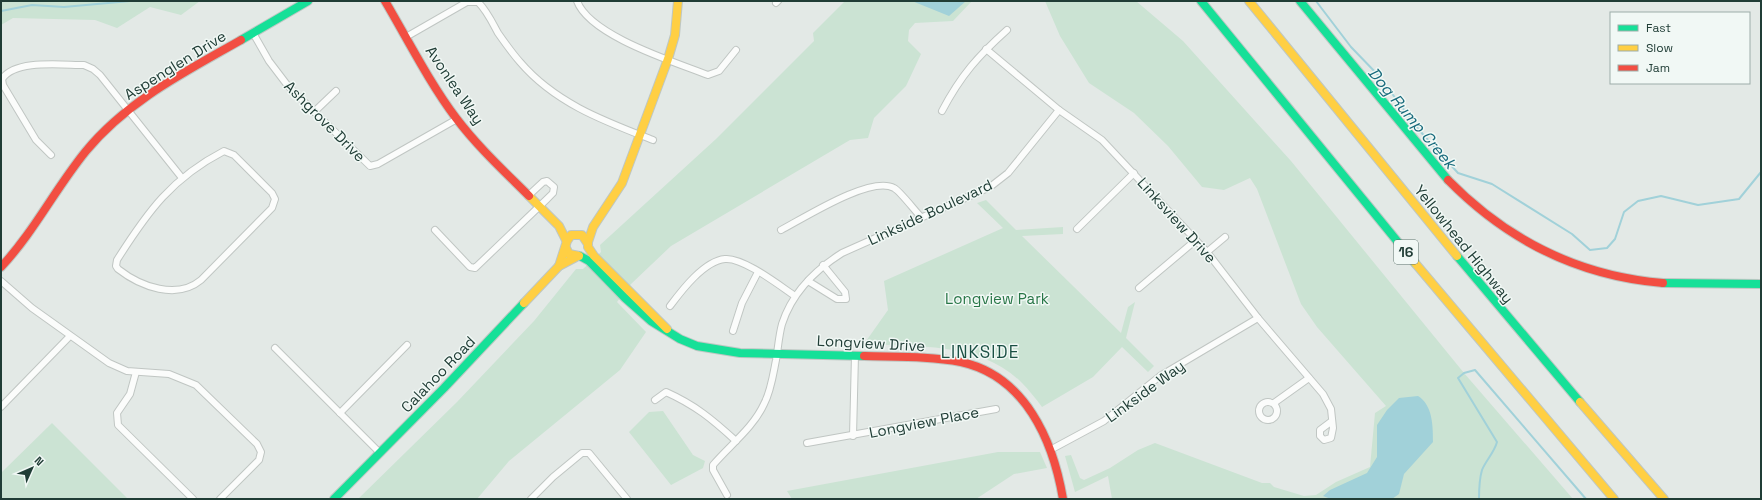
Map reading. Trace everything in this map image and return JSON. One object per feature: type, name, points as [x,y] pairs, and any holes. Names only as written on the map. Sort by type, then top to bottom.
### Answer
[{"type":"main road","name":"Aspenglen Drive","points":[[1,267],[19,247],[84,153],[99,135],[127,111],[166,83],[308,1]]},
{"type":"main road","name":"Avonlea Way","points":[[385,1],[431,80],[457,119],[484,150],[559,226],[566,244]]},
{"type":"main road","points":[[593,227],[577,234],[566,244],[569,254],[578,256],[585,253],[593,227],[622,183],[668,59],[675,35],[678,1]]},
{"type":"main road","name":"16","points":[[1201,1],[1466,325],[1614,499]]},
{"type":"main road","name":"Yellowhead Highway","points":[[1248,1],[1493,301],[1664,499]]},
{"type":"main road","points":[[1300,1],[1436,167],[1471,202],[1510,232],[1535,247],[1565,260],[1611,275],[1658,282],[1761,284]]},
{"type":"main road","name":"Avonlea Way","points":[[559,226],[577,234]]},
{"type":"main road","points":[[577,234],[585,237],[588,244]]},
{"type":"main road","name":"Calahoo Road","points":[[559,266],[566,244]]},
{"type":"main road","name":"Longview Drive","points":[[588,244],[594,256],[673,336]]},
{"type":"main road","name":"Calahoo Road","points":[[334,499],[505,325],[559,266],[578,256]]},
{"type":"main road","name":"Longview Drive","points":[[578,256],[589,261],[645,318],[673,336],[696,346],[721,352],[855,355],[948,361],[968,364],[995,376],[1011,388],[1035,416],[1052,449],[1059,472],[1063,499]]},
{"type":"main road","points":[[1632,462],[1668,499]]},
{"type":"street","points":[[577,1],[579,6],[592,19],[631,46],[708,75],[719,71],[736,50]]},
{"type":"street","points":[[406,38],[467,2],[478,2],[484,8],[510,49],[536,79],[573,106],[653,140]]},
{"type":"street","points":[[942,111],[961,78],[986,49],[1007,30]]},
{"type":"street","name":"Ashgrove Drive","points":[[253,33],[281,78],[370,166],[378,164],[457,119]]},
{"type":"street","name":"Linksview Drive","points":[[986,49],[1059,110],[1102,140],[1208,252],[1258,318],[1328,402],[1331,409],[1332,421]]},
{"type":"street","points":[[51,155],[36,140],[3,85],[2,79],[4,75],[14,70],[37,65],[89,66],[96,71],[182,178]]},
{"type":"street","points":[[314,112],[336,91]]},
{"type":"street","name":"Linkside Boulevard","points":[[727,495],[713,470],[714,465],[756,419],[765,404],[770,389],[782,325],[796,296],[808,281],[823,265],[842,253],[990,187],[1008,174],[1059,110]]},
{"type":"street","points":[[227,151],[234,155],[272,193],[275,203],[272,208],[196,284],[181,290],[156,288],[142,283],[121,271],[116,263],[153,206],[182,178],[218,154],[227,151]]},
{"type":"street","points":[[1076,229],[1134,173]]},
{"type":"street","points":[[434,230],[470,266],[476,268],[552,193],[554,187],[552,183],[547,181],[543,182],[529,195]]},
{"type":"street","points":[[781,230],[851,193],[876,184],[894,188],[921,217]]},
{"type":"street","points":[[1208,252],[1225,237]]},
{"type":"street","points":[[1139,288],[1196,240]]},
{"type":"street","points":[[670,306],[688,282],[708,266],[725,259],[739,261],[796,296]]},
{"type":"street","points":[[808,281],[837,298],[846,299],[845,292],[823,265]]},
{"type":"street","points":[[733,331],[742,303],[758,272]]},
{"type":"street","points":[[1,282],[32,308],[109,363],[121,369],[136,372],[169,374],[189,382],[202,390],[257,444],[261,452],[259,460],[220,499]]},
{"type":"street","name":"Linkside Way","points":[[1052,449],[1104,421],[1160,376],[1258,318]]},
{"type":"street","points":[[1,407],[70,336]]},
{"type":"street","points":[[340,413],[407,345]]},
{"type":"street","points":[[275,348],[380,453]]},
{"type":"street","name":"Longview Place","points":[[853,436],[855,355]]},
{"type":"street","points":[[136,372],[130,394],[117,413],[118,425],[193,499]]},
{"type":"street","points":[[1274,403],[1309,378]]},
{"type":"street","points":[[655,400],[666,392],[684,400],[708,415],[736,441]]},
{"type":"street","name":"Longview Place","points":[[807,443],[853,436],[996,409]]},
{"type":"street","points":[[531,499],[553,477],[582,453],[589,453],[627,499]]},
{"type":"green space","points":[[1,1],[200,1],[181,15],[150,7],[117,28],[95,20],[13,18],[1,25]]},
{"type":"green space","points":[[845,1],[972,1],[953,21],[915,23],[909,30],[908,41],[921,54],[906,86],[874,118],[868,138],[850,140],[671,246],[631,284],[617,302],[646,332],[620,370],[509,461],[477,499],[358,499],[457,402],[534,321],[576,269],[583,269],[601,252],[600,245],[716,139],[814,41],[813,33]]},
{"type":"green space","points":[[1045,1],[1136,1],[1183,41],[1291,161],[1464,373],[1573,499],[1112,499],[1108,476],[1075,492],[1065,456],[1071,455],[1080,478],[1084,480],[1110,468],[1138,450],[1155,443],[1262,483],[1270,483],[1274,487],[1304,496],[1316,495],[1336,482],[1370,467],[1375,413],[1386,406],[1317,327],[1301,304],[1257,189],[1250,178],[1224,190],[1202,187],[1168,146],[1134,113],[1089,83],[1060,36]]},
{"type":"green space","name":"Longview Park","points":[[986,200],[1016,230],[1063,227],[1063,234],[1022,236],[1121,333],[1128,307],[1135,302],[1126,338],[1154,366],[1148,372],[1122,347],[1093,377],[1042,407],[1022,383],[1006,370],[988,360],[968,353],[948,349],[864,344],[888,310],[884,281],[1003,228],[977,203]]},
{"type":"green space","points":[[663,411],[693,455],[705,461],[703,468],[671,485],[629,432],[649,412]]},
{"type":"green space","points":[[52,423],[128,499],[1,499],[1,473]]},
{"type":"green space","points":[[998,452],[1040,452],[1047,468],[1014,474],[976,499],[792,499],[787,491]]},
{"type":"water","points":[[912,1],[966,1],[949,16]]},
{"type":"water","points":[[1418,396],[1427,405],[1431,417],[1433,442],[1404,474],[1399,494],[1392,499],[1331,499],[1323,496],[1330,490],[1367,473],[1377,457],[1377,425],[1387,410],[1399,398]]},
{"type":"waterway","name":"Dog Rump Creek","points":[[1,11],[32,5],[64,7],[130,1]]},
{"type":"waterway","name":"Dog Rump Creek","points":[[1316,1],[1351,47],[1379,76],[1419,130],[1458,173],[1492,184],[1572,234],[1590,250],[1607,248],[1615,239],[1624,212],[1638,201],[1661,196],[1698,205],[1739,199],[1761,172]]},
{"type":"waterway","points":[[1479,499],[1482,470],[1497,442],[1458,378],[1464,373],[1475,370],[1586,499]]},
{"type":"traffic: fast","points":[[241,40],[308,1]]},
{"type":"traffic: fast","points":[[1201,1],[1415,263]]},
{"type":"traffic: fast","points":[[1300,1],[1448,180]]},
{"type":"traffic: fast","points":[[580,256],[589,261],[625,298],[651,321],[680,339],[697,346],[740,353],[864,356]]},
{"type":"traffic: fast","points":[[1457,256],[1580,402]]},
{"type":"traffic: fast","points":[[1663,283],[1761,284]]},
{"type":"traffic: fast","points":[[334,499],[444,388],[524,303]]},
{"type":"traffic: slow","points":[[588,242],[593,227],[622,183],[668,59],[675,35],[678,1]]},
{"type":"traffic: slow","points":[[1249,1],[1457,256]]},
{"type":"traffic: slow","points":[[529,196],[559,226],[566,240]]},
{"type":"traffic: slow","points":[[559,266],[567,241],[571,235],[582,235],[588,244]]},
{"type":"traffic: slow","points":[[588,247],[594,256],[667,329]]},
{"type":"traffic: slow","points":[[566,248],[569,254],[579,256]]},
{"type":"traffic: slow","points":[[524,303],[559,266],[576,257]]},
{"type":"traffic: slow","points":[[1415,263],[1614,499]]},
{"type":"traffic: slow","points":[[1580,402],[1664,499]]},
{"type":"traffic: jam","points":[[385,1],[428,75],[464,129],[529,196]]},
{"type":"traffic: jam","points":[[1,267],[24,239],[75,165],[102,133],[138,102],[178,76],[241,40]]},
{"type":"traffic: jam","points":[[1448,180],[1471,202],[1495,221],[1520,238],[1546,252],[1602,273],[1663,283]]},
{"type":"traffic: jam","points":[[864,356],[925,358],[961,362],[983,369],[1003,381],[1019,396],[1043,433],[1052,455],[1063,499]]},
{"type":"district","name":"LINKSIDE","points":[[980,352]]}]
